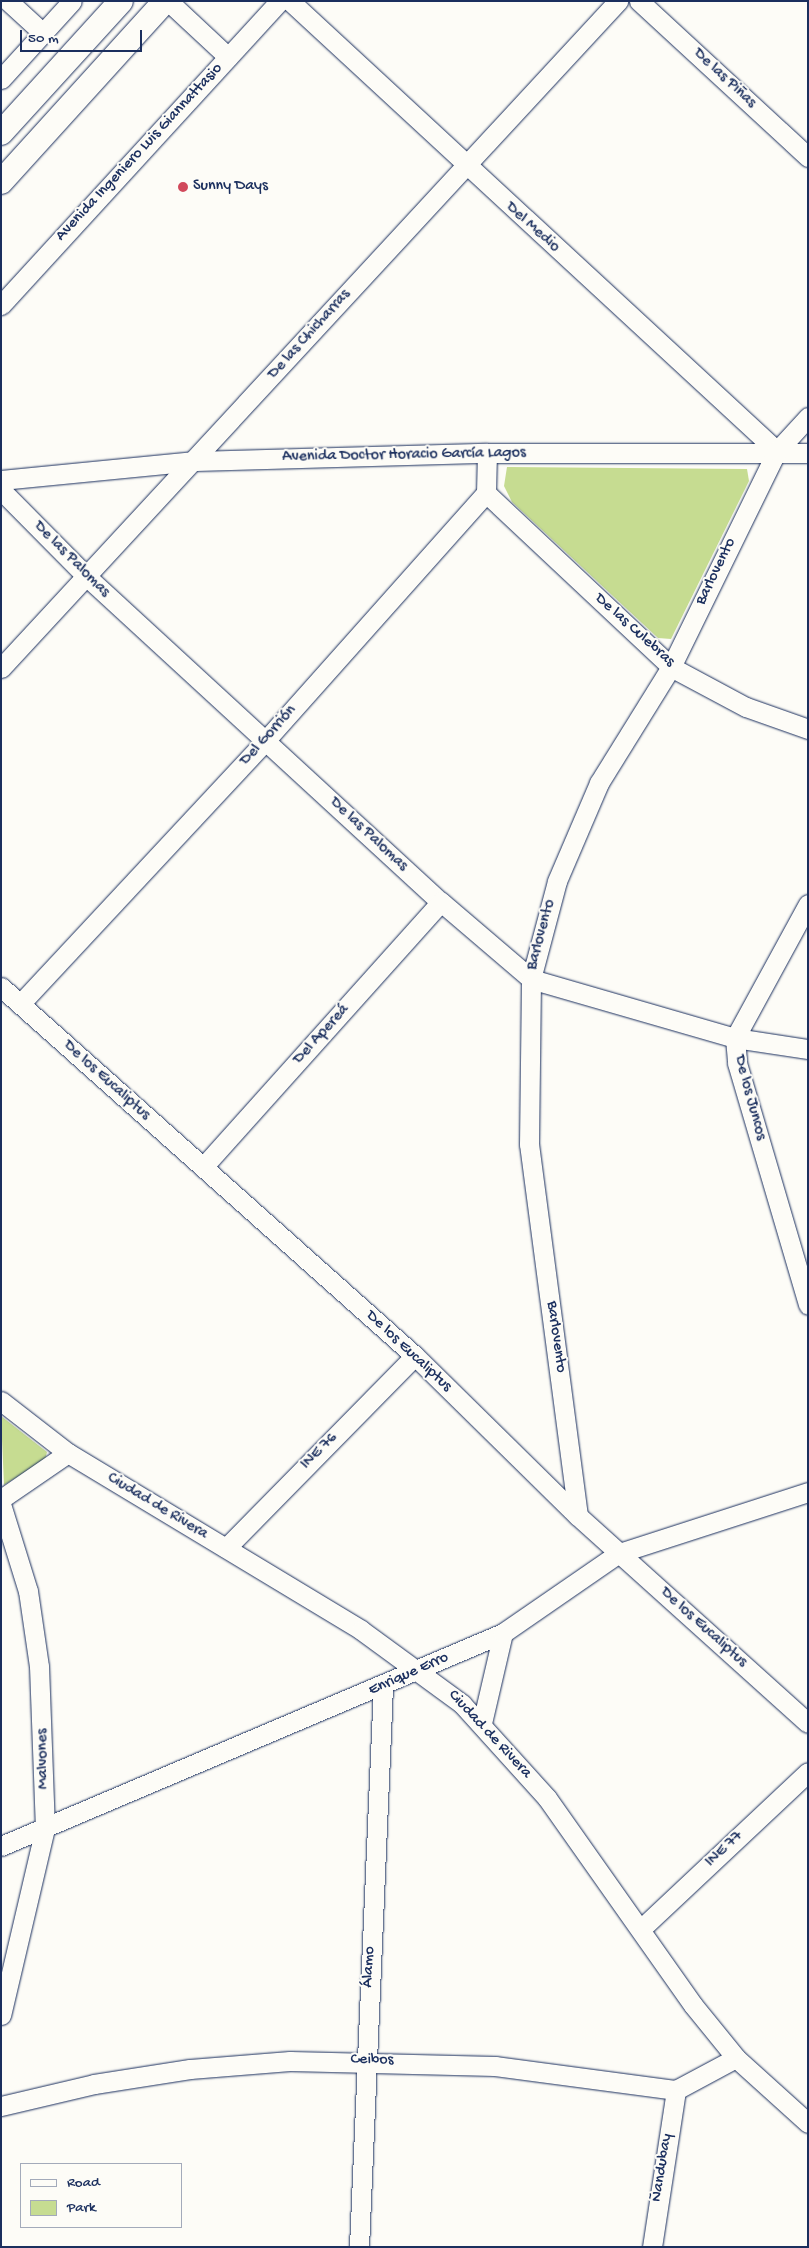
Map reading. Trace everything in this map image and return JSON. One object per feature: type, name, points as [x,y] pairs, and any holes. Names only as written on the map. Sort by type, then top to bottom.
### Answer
[{"type":"main road","points":[[1,133],[121,1]]},
{"type":"main road","points":[[1,182],[166,1]]},
{"type":"street","points":[[8,1],[43,33]]},
{"type":"street","points":[[166,1],[228,57]]},
{"type":"street","name":"Avenida Ingeniero Luis Giannattasio","points":[[1,305],[280,1]]},
{"type":"street","name":"Del Medio","points":[[290,1],[464,166],[777,451]]},
{"type":"street","name":"De las Chicharras","points":[[1,668],[195,461],[464,166],[618,1]]},
{"type":"street","name":"De las Piñas","points":[[639,1],[808,157]]},
{"type":"street","points":[[1,79],[43,33],[64,4]]},
{"type":"street","name":"Barlovento","points":[[578,1516],[529,1144],[531,979],[557,881],[599,783],[671,667],[777,451],[808,417]]},
{"type":"street","name":"Avenida Doctor Horacio García Lagos","points":[[1,480],[195,461],[487,453],[777,451],[808,453]]},
{"type":"street","points":[[486,493],[487,453]]},
{"type":"street","name":"De las Palomas","points":[[1,490],[86,576],[441,902],[531,979],[735,1038],[808,1048]]},
{"type":"street","name":"De las Culebras","points":[[486,493],[671,667],[746,707],[808,730]]},
{"type":"street","name":"Del Gorrión","points":[[20,1004],[265,741],[486,493]]},
{"type":"street","name":"Del Apereá","points":[[203,1167],[441,902]]},
{"type":"street","name":"De los Juncos","points":[[808,904],[735,1038],[737,1064],[808,1305]]},
{"type":"street","name":"De los Eucaliptus","points":[[1,987],[415,1356],[578,1516],[808,1723]]},
{"type":"street","name":"INE 76","points":[[226,1548],[415,1356]]},
{"type":"street","name":"Ciudad de Rivera","points":[[1,1401],[68,1453],[226,1548],[421,1670],[482,1723],[547,1798],[643,1927],[694,2005],[736,2058],[808,2123]]},
{"type":"street","points":[[1,1499],[68,1453]]},
{"type":"street","name":"Enrique Erro","points":[[1,1846],[383,1687],[503,1633],[619,1553],[808,1492]]},
{"type":"street","name":"Malvones","points":[[1,1504],[7,1543],[28,1591],[39,1666],[45,1828],[1,2015]]},
{"type":"street","points":[[482,1723],[503,1633]]},
{"type":"street","name":"Álamo","points":[[358,2247],[383,1687]]},
{"type":"street","name":"INE 77","points":[[643,1927],[808,1772]]},
{"type":"street","points":[[676,2090],[736,2058]]},
{"type":"street","name":"Ceibos","points":[[1,2106],[94,2084],[190,2068],[366,2060],[495,2066],[676,2090]]},
{"type":"street","name":"Ñandubay","points":[[652,2247],[676,2090]]},
{"type":"green space","points":[[507,467],[747,469],[749,481],[671,639],[658,638],[512,502],[504,486]]},
{"type":"green space","points":[[1,1416],[47,1452],[45,1460],[4,1485]]},
{"type":"place","name":"Sunny Days","points":[[183,187]]}]
